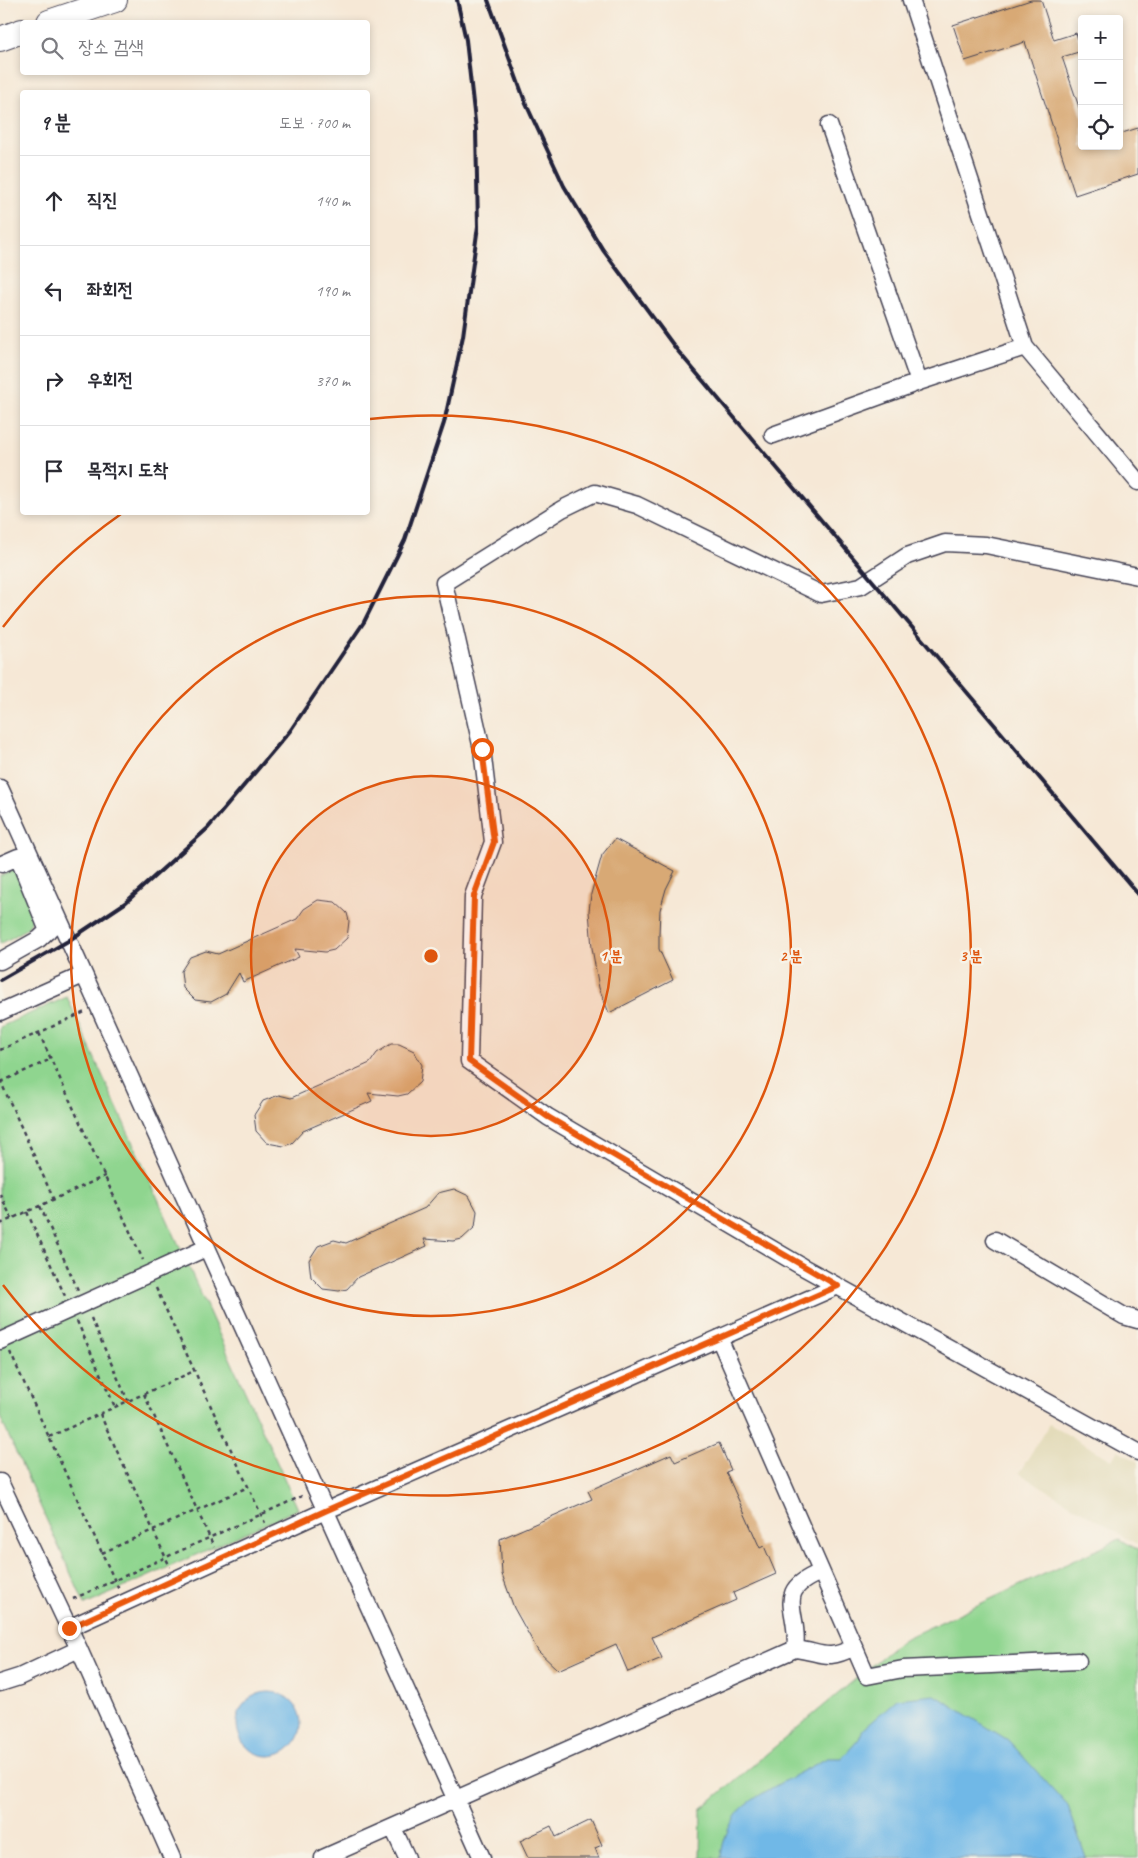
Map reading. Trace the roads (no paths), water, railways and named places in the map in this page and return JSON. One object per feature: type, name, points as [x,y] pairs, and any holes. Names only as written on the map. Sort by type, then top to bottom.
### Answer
[{"type":"highway","points":[[55,20],[116,0]]},
{"type":"highway","points":[[0,39],[20,32]]},
{"type":"street","points":[[911,0],[1025,347],[1138,482]]},
{"type":"street","points":[[830,125],[919,382]]},
{"type":"street","points":[[773,435],[919,382],[1025,347]]},
{"type":"street","points":[[1138,576],[986,545],[945,543],[907,556],[861,586],[820,594],[637,505],[595,493],[562,509],[444,583],[482,749],[494,842],[474,896],[469,1061],[548,1117],[838,1286],[1138,1452]]},
{"type":"street","points":[[0,788],[54,926]]},
{"type":"street","points":[[1,863],[18,857],[54,926],[83,975],[482,1858]]},
{"type":"street","points":[[0,961],[38,939],[54,926]]},
{"type":"street","points":[[0,1012],[83,975]]},
{"type":"street","points":[[995,1240],[1124,1316],[1138,1320]]},
{"type":"street","points":[[2,1340],[206,1248]]},
{"type":"street","points":[[69,1628],[325,1511],[838,1286]]},
{"type":"street","points":[[719,1338],[867,1676],[903,1669],[1078,1661]]},
{"type":"street","points":[[0,1482],[79,1649],[172,1858]]},
{"type":"street","points":[[796,1649],[797,1640],[791,1608],[792,1595],[798,1584],[822,1572]]},
{"type":"street","points":[[323,1858],[796,1649],[830,1656],[842,1654],[854,1647]]},
{"type":"street","points":[[0,1683],[19,1677],[79,1649]]},
{"type":"street","points":[[393,1828],[407,1858]]},
{"type":"water","points":[[263,1692],[275,1692],[292,1701],[299,1712],[301,1724],[299,1736],[292,1747],[275,1756],[263,1756],[251,1751],[242,1742],[237,1730],[237,1718],[242,1706],[251,1697]]},
{"type":"water","points":[[935,1695],[1008,1740],[1068,1806],[1086,1858],[721,1858],[723,1844],[732,1821],[756,1797],[827,1758],[842,1758],[859,1739],[863,1729],[897,1699]]},
{"type":"railway","points":[[0,980],[68,941],[125,903],[208,828],[290,731],[364,622],[405,540],[444,423],[463,336],[478,226],[476,130],[466,40],[457,0]]},
{"type":"railway","points":[[488,0],[526,104],[564,186],[603,250],[677,350],[1138,894]]}]
